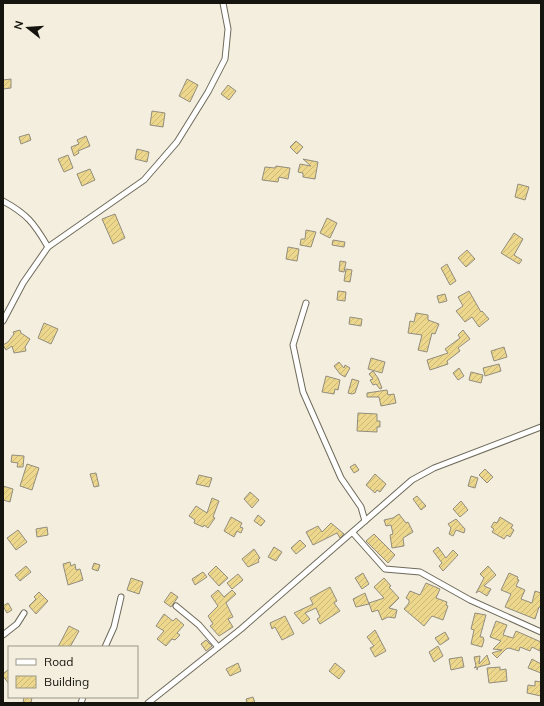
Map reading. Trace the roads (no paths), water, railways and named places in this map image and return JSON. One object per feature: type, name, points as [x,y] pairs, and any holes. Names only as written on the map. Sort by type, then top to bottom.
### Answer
[{"type":"street","points":[[3,321],[23,283],[48,247],[144,180],[177,142],[208,92],[225,59],[228,29],[223,3]]},
{"type":"street","points":[[3,201],[26,214],[48,247]]},
{"type":"street","points":[[306,304],[293,345],[303,392],[341,478],[361,507],[365,521]]},
{"type":"street","points":[[148,703],[218,647],[420,475],[483,448],[541,427]]},
{"type":"street","points":[[353,533],[386,569],[420,572],[476,603],[541,632]]},
{"type":"street","points":[[105,646],[114,626],[121,597]]},
{"type":"street","points":[[176,606],[199,625],[218,647]]},
{"type":"street","points":[[3,635],[17,624],[24,613]]}]
